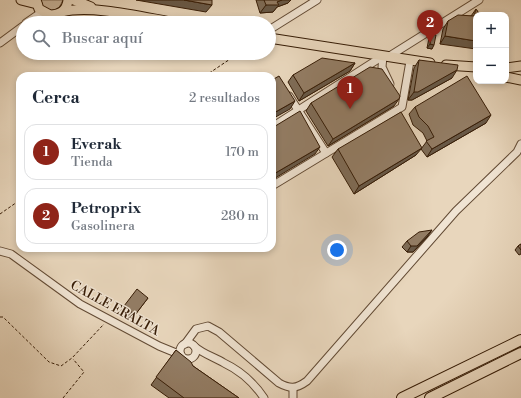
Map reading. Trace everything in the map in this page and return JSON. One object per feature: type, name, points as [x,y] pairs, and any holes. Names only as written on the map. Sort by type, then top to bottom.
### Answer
[{"type":"highway","points":[[402,398],[521,340]]},
{"type":"highway","points":[[430,398],[521,353]]},
{"type":"highway","points":[[474,377],[499,370],[521,360]]},
{"type":"main road","points":[[22,0],[38,5],[50,15],[82,10],[104,11],[134,16]]},
{"type":"main road","points":[[62,12],[67,5],[68,0]]},
{"type":"main road","points":[[74,0],[104,11]]},
{"type":"main road","points":[[276,39],[410,61],[473,67]]},
{"type":"main road","points":[[435,64],[473,72]]},
{"type":"main road","points":[[509,68],[521,66]]},
{"type":"main road","points":[[509,78],[521,80]]},
{"type":"street","points":[[276,26],[317,0]]},
{"type":"street","points":[[276,124],[479,0]]},
{"type":"street","points":[[31,16],[38,5]]},
{"type":"street","points":[[0,43],[16,31]]},
{"type":"street","points":[[385,57],[382,67],[402,107]]},
{"type":"street","points":[[276,184],[402,107],[410,61]]},
{"type":"street","points":[[283,87],[326,154]]},
{"type":"street","points":[[213,358],[190,360],[181,355],[180,350],[200,326],[214,328],[278,383],[287,388],[293,388],[307,381],[456,211],[514,155],[521,144]]},
{"type":"street","name":"CALLE ERALTA","points":[[0,251],[11,254],[66,295],[159,346],[181,355]]},
{"type":"street","points":[[190,360],[196,350],[194,346],[194,332]]},
{"type":"street","points":[[159,346],[175,348],[184,344],[194,346],[246,377],[264,398]]},
{"type":"street","points":[[293,388],[293,398]]},
{"type":"path","points":[[211,72],[229,60]]},
{"type":"path","points":[[0,214],[16,203]]},
{"type":"path","points":[[0,317],[3,317],[49,362],[61,366],[72,358],[108,319]]},
{"type":"path","points":[[63,398],[84,372],[72,358]]},
{"type":"shaded area","points":[[40,0],[63,0],[59,8],[52,11],[42,6]]},
{"type":"building","points":[[184,0],[212,0],[212,5]]},
{"type":"building","points":[[264,0],[282,0],[277,2],[279,5],[266,5]]},
{"type":"building","points":[[458,15],[473,16],[473,41],[445,36],[448,21]]},
{"type":"building","points":[[432,34],[436,35],[434,45],[430,44]]},
{"type":"building","points":[[322,58],[355,63],[304,93],[293,75]]},
{"type":"building","points":[[419,60],[458,65],[457,70],[418,92],[414,92]]},
{"type":"building","points":[[370,67],[382,69],[400,96],[399,99],[333,139],[311,103]]},
{"type":"building","points":[[279,76],[295,101],[276,112],[276,78]]},
{"type":"building","points":[[467,76],[491,115],[432,149],[426,141],[434,137],[428,126],[419,117],[415,107]]},
{"type":"building","points":[[300,111],[320,147],[276,173],[276,126]]},
{"type":"building","points":[[401,112],[422,148],[359,186],[338,149]]},
{"type":"building","points":[[432,230],[417,246],[411,246],[407,241],[419,232]]},
{"type":"building","points":[[137,289],[148,298],[135,315],[124,306]]},
{"type":"building","points":[[176,350],[191,362],[193,366],[239,398],[184,398],[156,377]]},
{"type":"place","name":"Petroprix","points":[[430,43]]},
{"type":"place","name":"Everak","points":[[350,109]]}]
